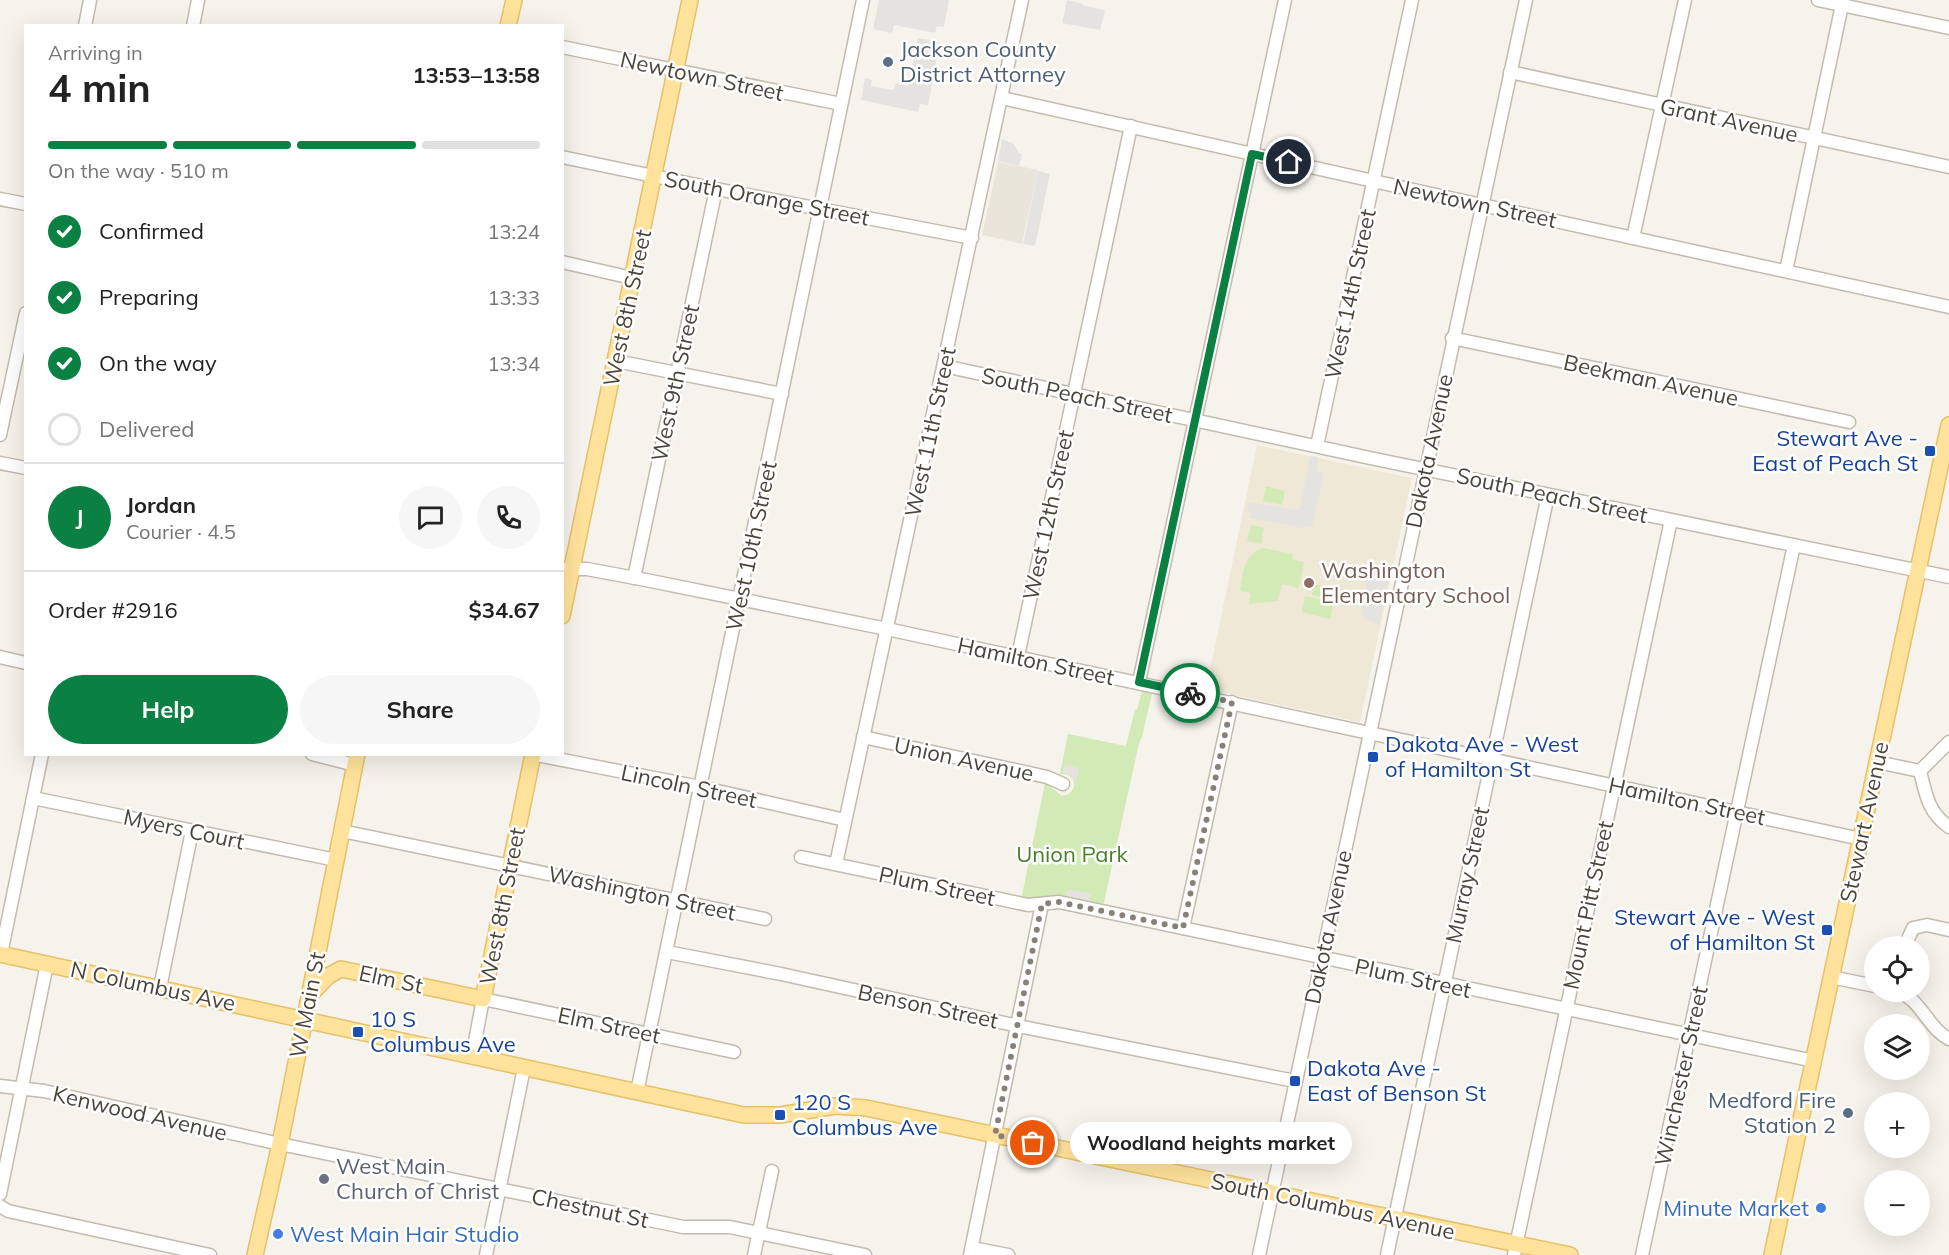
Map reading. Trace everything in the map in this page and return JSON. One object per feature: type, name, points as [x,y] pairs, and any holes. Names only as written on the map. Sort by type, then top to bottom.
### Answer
[{"type":"main road","points":[[508,24],[514,0]]},
{"type":"main road","name":"West 8th Street","points":[[564,600],[568,569],[616,361],[690,0]]},
{"type":"main road","name":"Stewart Avenue","points":[[1773,1255],[1949,425]]},
{"type":"main road","name":"West 8th Street","points":[[483,999],[533,756]]},
{"type":"main road","name":"W Main St","points":[[255,1255],[280,1144],[356,760]]},
{"type":"main road","points":[[318,949],[321,957],[341,969]]},
{"type":"main road","name":"N Columbus Ave","points":[[0,954],[472,1057]]},
{"type":"main road","name":"Elm St","points":[[309,996],[328,976],[341,969],[483,999]]},
{"type":"main road","name":"South Columbus Avenue","points":[[472,1057],[744,1115],[765,1116],[822,1107],[849,1106],[1272,1192],[1394,1219],[1515,1250],[1570,1255]]},
{"type":"street","points":[[85,24],[90,0]]},
{"type":"street","points":[[194,24],[198,0]]},
{"type":"street","name":"West 10th Street","points":[[637,1092],[863,0]]},
{"type":"street","name":"West 11th Street","points":[[836,864],[1022,0]]},
{"type":"street","points":[[1139,682],[1285,0]]},
{"type":"street","name":"West 14th Street","points":[[1317,446],[1412,0]]},
{"type":"street","name":"Dakota Avenue","points":[[1259,1255],[1452,338],[1469,271],[1481,205],[1526,0]]},
{"type":"street","points":[[1633,238],[1685,0]]},
{"type":"street","points":[[1818,0],[1843,3],[1949,27]]},
{"type":"street","points":[[1786,271],[1843,3]]},
{"type":"street","name":"Newtown Street","points":[[564,47],[841,104]]},
{"type":"street","name":"Grant Avenue","points":[[1510,72],[1949,167]]},
{"type":"street","name":"Newtown Street","points":[[1002,98],[1949,307]]},
{"type":"street","name":"West 12th Street","points":[[1018,656],[1131,126]]},
{"type":"street","name":"South Orange Street","points":[[564,157],[972,238]]},
{"type":"street","name":"West 9th Street","points":[[634,578],[716,189]]},
{"type":"street","points":[[0,199],[24,204]]},
{"type":"street","points":[[564,262],[632,278]]},
{"type":"street","points":[[0,435],[24,322]]},
{"type":"street","name":"Beekman Avenue","points":[[1452,338],[1849,422]]},
{"type":"street","points":[[616,361],[782,394]]},
{"type":"street","name":"South Peach Street","points":[[944,366],[1195,421],[1949,577]]},
{"type":"street","points":[[0,463],[24,468]]},
{"type":"street","name":"Murray Street","points":[[1387,1255],[1548,495]]},
{"type":"street","name":"Mount Pitt Street","points":[[1515,1250],[1671,520]]},
{"type":"street","name":"Winchester Street","points":[[1642,1255],[1794,545]]},
{"type":"street","name":"Hamilton Street","points":[[568,569],[586,569],[634,578],[1018,656],[1861,839]]},
{"type":"street","points":[[0,657],[24,663]]},
{"type":"street","points":[[1183,928],[1232,702]]},
{"type":"street","name":"Union Avenue","points":[[863,737],[1047,777],[1063,784]]},
{"type":"street","points":[[1920,771],[1949,742]]},
{"type":"street","points":[[0,954],[42,756]]},
{"type":"street","points":[[327,756],[356,760]]},
{"type":"street","name":"Lincoln Street","points":[[543,756],[700,787],[845,820]]},
{"type":"street","points":[[1877,762],[1920,771]]},
{"type":"street","points":[[1920,771],[1932,810],[1938,819],[1949,827]]},
{"type":"street","name":"Myers Court","points":[[33,798],[336,860]]},
{"type":"street","points":[[160,988],[192,831]]},
{"type":"street","name":"Washington Street","points":[[342,831],[765,919]]},
{"type":"street","name":"Plum Street","points":[[801,857],[1028,905],[1059,902],[1814,1061]]},
{"type":"street","points":[[1008,1255],[971,1251],[1042,904]]},
{"type":"street","points":[[1909,936],[1913,928],[1927,925],[1949,930]]},
{"type":"street","name":"Benson Street","points":[[667,952],[781,974],[1018,1026],[1295,1081]]},
{"type":"street","points":[[0,1194],[48,964]]},
{"type":"street","points":[[1831,977],[1864,984]]},
{"type":"street","name":"Elm Street","points":[[483,999],[734,1052]]},
{"type":"street","name":"West 8th Street","points":[[472,1057],[483,999]]},
{"type":"street","points":[[1914,1002],[1935,1028],[1949,1039]]},
{"type":"street","points":[[486,1255],[524,1068]]},
{"type":"street","name":"Kenwood Avenue","points":[[0,1086],[44,1091],[280,1144]]},
{"type":"street","name":"Chestnut St","points":[[280,1144],[683,1227],[730,1227],[866,1255]]},
{"type":"street","points":[[754,1255],[772,1171]]},
{"type":"street","points":[[0,1206],[8,1211],[210,1255]]},
{"type":"shaded area","points":[[879,0],[949,0],[944,27],[937,26],[935,33],[894,25],[892,33],[873,29]]},
{"type":"shaded area","points":[[1067,0],[1105,10],[1100,30],[1062,23]]},
{"type":"shaded area","points":[[918,38],[940,42],[928,105],[920,104],[918,112],[861,100],[865,78],[872,80],[871,86],[894,90],[896,83],[908,86]]},
{"type":"shaded area","points":[[1002,139],[1014,144],[1022,154],[1019,166],[998,161]]},
{"type":"shaded area","points":[[998,162],[1038,170],[1022,244],[982,235]]},
{"type":"shaded area","points":[[1038,171],[1050,174],[1035,246],[1023,244]]},
{"type":"shaded area","name":"Washington Elementary School","points":[[1257,445],[1412,478],[1360,722],[1206,689]]},
{"type":"shaded area","points":[[1311,456],[1318,457],[1316,471],[1324,473],[1312,527],[1302,528],[1250,518],[1250,512],[1247,511],[1249,502],[1299,510]]},
{"type":"shaded area","points":[[1378,571],[1390,571],[1379,625],[1364,618],[1361,610],[1368,578]]},
{"type":"shaded area","points":[[1064,765],[1079,768],[1076,782],[1070,774],[1063,773]]},
{"type":"shaded area","points":[[1068,889],[1091,894],[1089,902],[1066,897]]},
{"type":"green space","points":[[1266,486],[1285,491],[1282,505],[1263,501]]},
{"type":"green space","points":[[1251,525],[1264,528],[1261,544],[1247,541]]},
{"type":"green space","points":[[1263,548],[1293,554],[1292,559],[1304,562],[1299,588],[1282,584],[1278,601],[1249,604],[1251,593],[1240,591],[1243,571],[1251,555]]},
{"type":"green space","points":[[1314,584],[1336,589],[1334,600],[1312,595]]},
{"type":"green space","points":[[1305,596],[1334,603],[1330,619],[1302,612]]},
{"type":"green space","name":"Union Park","points":[[1142,691],[1152,693],[1103,907],[1053,896],[1021,900],[1045,783],[1062,796],[1069,794],[1074,787],[1074,780],[1069,775],[1060,774],[1068,734],[1126,746]]},
{"type":"way so far","points":[[1033,1143],[995,1135],[1042,904],[1059,902],[1183,928],[1232,702],[1190,693]]},
{"type":"place","name":"Jackson County District Attorney","points":[[888,62]]},
{"type":"place","name":"Stewart Ave - East of Peach St","points":[[1930,451]]},
{"type":"place","name":"Washington Elementary School","points":[[1309,583]]},
{"type":"place","name":"Dakota Ave - West of Hamilton St","points":[[1373,757]]},
{"type":"place","name":"Stewart Ave - West of Hamilton St","points":[[1827,930]]},
{"type":"place","name":"10 S Columbus Ave","points":[[358,1032]]},
{"type":"place","name":"Dakota Ave - East of Benson St","points":[[1295,1081]]},
{"type":"place","name":"Medford Fire Station 2","points":[[1848,1113]]},
{"type":"place","name":"120 S Columbus Ave","points":[[780,1115]]},
{"type":"place","name":"Woodland heights market","points":[[1033,1143]]},
{"type":"place","name":"West Main Church of Christ","points":[[324,1179]]},
{"type":"place","name":"Minute Market","points":[[1821,1208]]},
{"type":"place","name":"West Main Hair Studio","points":[[278,1234]]},
{"type":"route","points":[[1190,693],[1139,682],[1252,154],[1289,162]]}]
